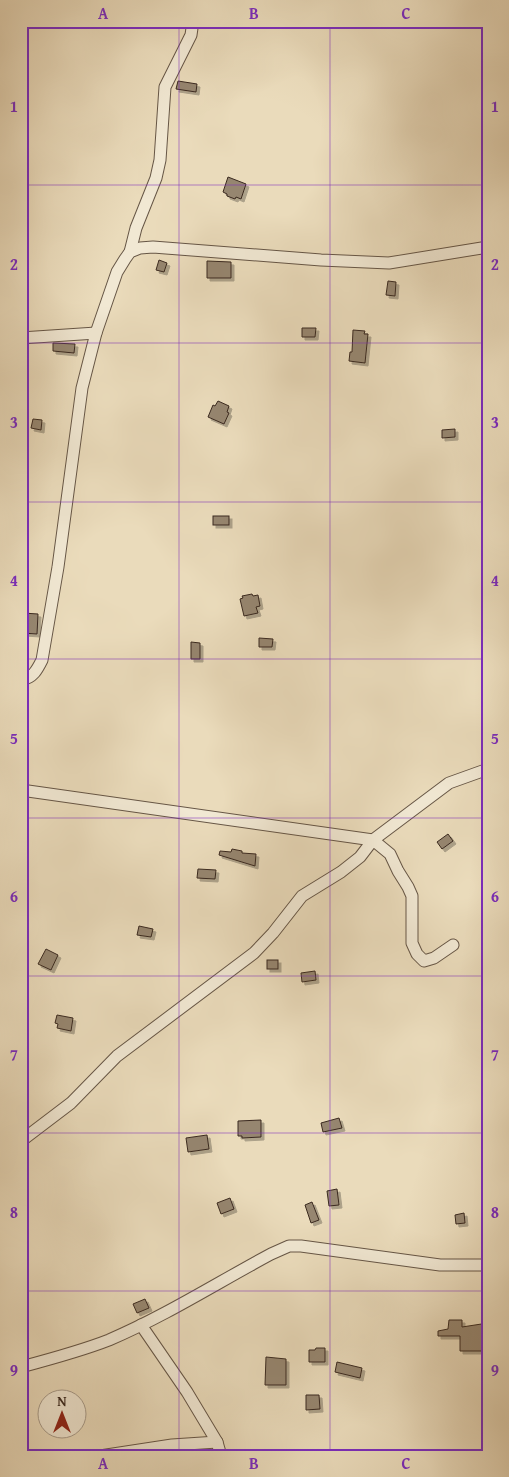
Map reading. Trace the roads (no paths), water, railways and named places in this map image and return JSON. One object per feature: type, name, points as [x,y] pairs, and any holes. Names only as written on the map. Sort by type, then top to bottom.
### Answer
[{"type":"street","points":[[21,680],[28,678],[36,672],[42,660],[74,457],[82,388],[96,333],[117,272],[130,252],[136,228],[156,178],[160,160],[165,87],[191,35],[193,21]]},
{"type":"street","points":[[130,252],[140,248],[153,247],[321,260],[389,263],[488,247]]},
{"type":"street","points":[[21,338],[96,333]]},
{"type":"street","points":[[21,1142],[71,1103],[117,1056],[254,953],[273,933],[302,896],[341,872],[360,857],[373,840],[449,782],[488,769]]},
{"type":"street","points":[[21,790],[373,840],[390,854],[412,896],[412,943],[421,959],[424,961],[434,958],[454,944]]},
{"type":"street","points":[[21,1367],[66,1355],[141,1325],[288,1246],[301,1246],[440,1265],[488,1265]]},
{"type":"street","points":[[141,1325],[187,1392],[217,1442],[221,1456]]},
{"type":"street","points":[[100,1456],[172,1444],[217,1442]]}]
